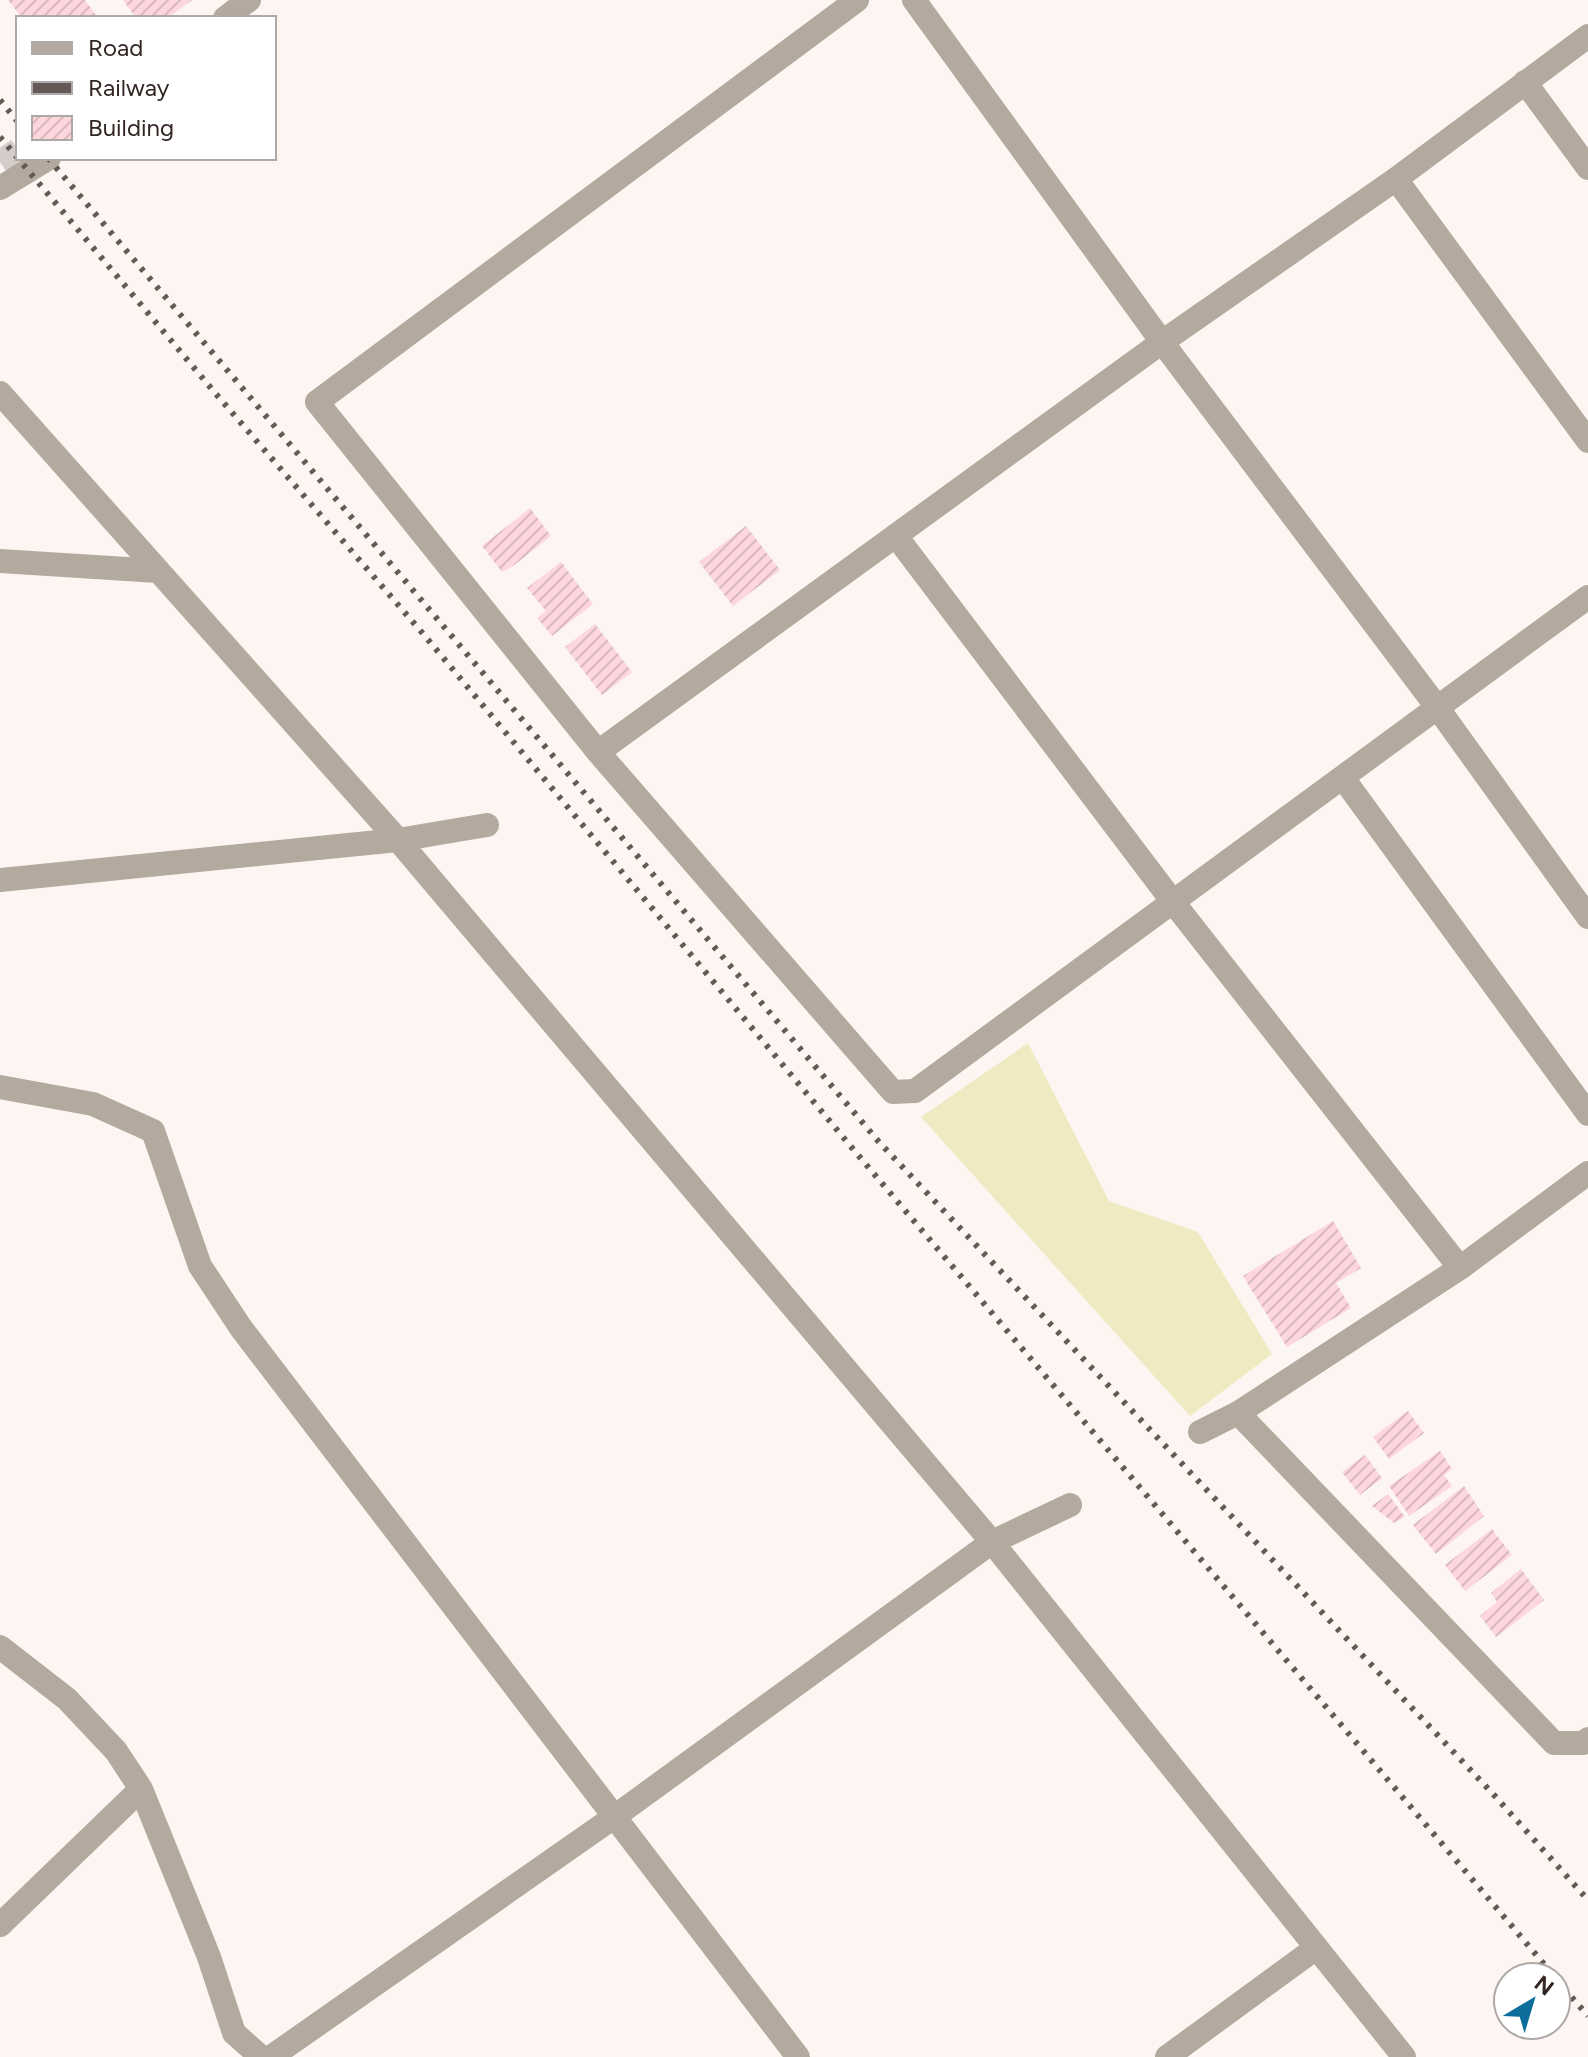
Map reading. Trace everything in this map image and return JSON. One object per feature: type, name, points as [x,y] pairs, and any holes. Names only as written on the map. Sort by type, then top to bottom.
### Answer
[{"type":"street","points":[[228,16],[249,0]]},
{"type":"street","points":[[857,0],[317,402],[598,752],[893,1092],[915,1091],[1588,597]]},
{"type":"street","points":[[914,0],[1162,342],[1437,707],[1588,917]]},
{"type":"street","points":[[598,752],[1162,342],[1396,179],[1588,36]]},
{"type":"street","points":[[1525,82],[1588,168]]},
{"type":"street","points":[[0,188],[46,160]]},
{"type":"street","points":[[1396,179],[1588,441]]},
{"type":"street","points":[[0,393],[398,840],[992,1542],[1404,2057]]},
{"type":"street","points":[[896,536],[1173,902],[1460,1268]]},
{"type":"street","points":[[0,561],[158,571]]},
{"type":"street","points":[[1343,778],[1588,1114]]},
{"type":"street","points":[[0,880],[398,840],[487,825]]},
{"type":"street","points":[[0,1087],[93,1104],[153,1131],[200,1266],[241,1328],[798,2057]]},
{"type":"street","points":[[1200,1432],[1238,1413],[1460,1268],[1588,1173]]},
{"type":"street","points":[[1238,1413],[1554,1743],[1583,1743],[1588,1739]]},
{"type":"street","points":[[271,2057],[614,1817],[992,1542],[1070,1505]]},
{"type":"street","points":[[0,1647],[67,1699],[116,1751],[141,1789],[209,1957],[234,2033],[261,2057]]},
{"type":"street","points":[[0,1925],[141,1789]]},
{"type":"street","points":[[1167,2057],[1316,1948]]},
{"type":"shaded area","points":[[1028,1043],[1109,1201],[1198,1232],[1272,1354],[1190,1416],[921,1117]]},
{"type":"building","points":[[8,0],[85,0],[97,16],[20,16]]},
{"type":"building","points":[[123,0],[192,0],[171,16],[135,16]]},
{"type":"building","points":[[530,508],[551,536],[502,572],[482,546]]},
{"type":"building","points":[[746,526],[780,570],[733,606],[699,562]]},
{"type":"building","points":[[561,562],[593,604],[552,636],[537,618],[546,611],[527,588]]},
{"type":"building","points":[[595,624],[632,672],[602,695],[565,647]]},
{"type":"building","points":[[1333,1221],[1361,1268],[1336,1283],[1351,1308],[1287,1347],[1243,1276]]},
{"type":"building","points":[[1408,1411],[1424,1433],[1389,1459],[1373,1437]]},
{"type":"building","points":[[1440,1451],[1452,1469],[1444,1475],[1452,1486],[1409,1516],[1389,1486]]},
{"type":"building","points":[[1365,1455],[1382,1478],[1360,1495],[1342,1472]]},
{"type":"building","points":[[1464,1486],[1484,1516],[1436,1554],[1413,1525]]},
{"type":"building","points":[[1388,1494],[1405,1517],[1394,1523],[1372,1506]]},
{"type":"building","points":[[1492,1529],[1512,1555],[1465,1591],[1445,1565]]},
{"type":"building","points":[[1521,1569],[1544,1600],[1496,1637],[1480,1616],[1497,1602],[1491,1593]]},
{"type":"tunnel","points":[[0,162],[16,151]]},
{"type":"railway","points":[[0,100],[16,120]]},
{"type":"railway","points":[[0,137],[16,156]]},
{"type":"railway","points":[[19,160],[425,636],[858,1155],[1541,1961]]},
{"type":"railway","points":[[50,160],[879,1142],[1494,1795],[1588,1900]]},
{"type":"railway","points":[[1572,1998],[1588,2016]]}]
